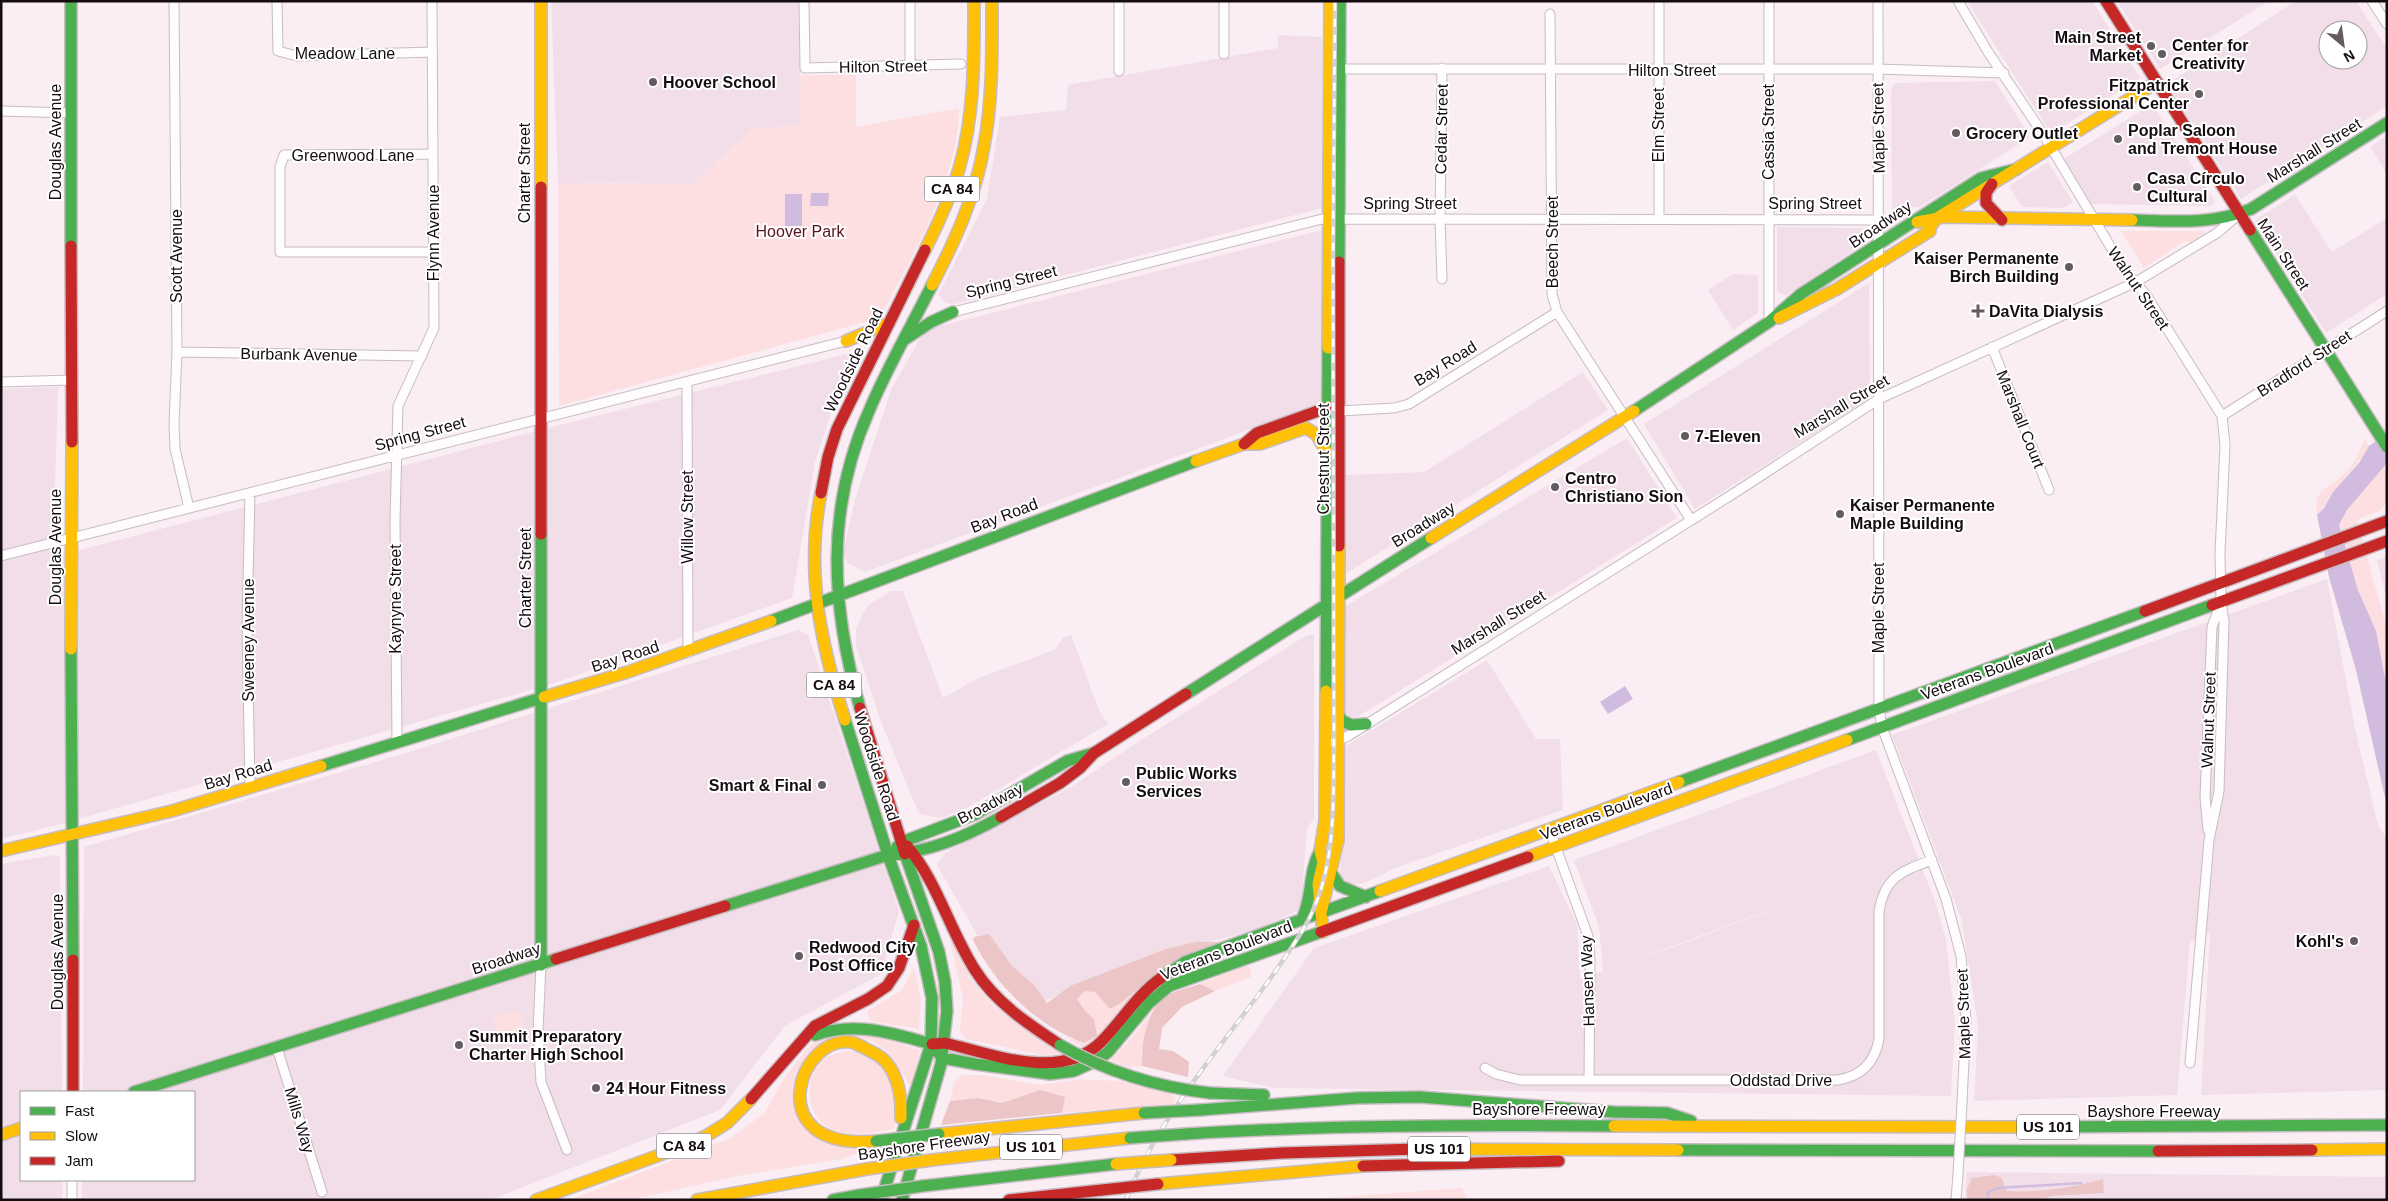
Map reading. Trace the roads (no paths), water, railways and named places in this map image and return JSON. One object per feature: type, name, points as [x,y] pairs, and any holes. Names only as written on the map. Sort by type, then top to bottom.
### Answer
[{"type":"main road","name":"Douglas Avenue","points":[[71,1],[72,539],[70,724],[73,1091]]},
{"type":"main road","name":"Charter Street","points":[[541,1],[541,964]]},
{"type":"main road","name":"Woodside Road","points":[[881,1200],[931,1044],[932,998],[926,967],[914,925],[888,855],[831,677],[816,604],[814,547],[817,513],[828,456],[837,429],[934,232],[959,170],[967,136],[974,75],[974,1]]},
{"type":"main road","name":"Woodside Road","points":[[902,842],[847,655],[837,597],[836,540],[839,511],[858,432],[870,404],[931,288],[972,193],[987,135],[992,99],[992,1]]},
{"type":"main road","name":"Chestnut Street","points":[[1321,914],[1332,874],[1338,840],[1339,741],[1330,1]]},
{"type":"main road","name":"Chestnut Street","points":[[1334,220],[1340,69],[1340,1]]},
{"type":"main road","name":"Main Street","points":[[2106,1],[2387,447]]},
{"type":"main road","name":"Broadway","points":[[1769,322],[1806,308],[1878,264],[1924,235],[1937,218],[2156,82]]},
{"type":"main road","name":"Marshall Street","points":[[2239,214],[2387,123]]},
{"type":"main road","name":"Broadway","points":[[137,1091],[888,855],[909,854],[962,836],[1002,817],[1074,773],[1094,754],[1625,417],[1769,322],[1801,294],[1878,246],[1921,216],[1981,178],[2017,169]]},
{"type":"main road","points":[[1992,184],[1986,193],[1986,203],[2002,220]]},
{"type":"main road","points":[[1908,226],[1923,220],[1937,218],[2002,220],[2207,220],[2239,214]]},
{"type":"main road","points":[[1924,235],[1936,228],[1960,219]]},
{"type":"main road","points":[[931,288],[938,305],[953,312]]},
{"type":"main road","points":[[902,341],[932,322],[953,312]]},
{"type":"main road","points":[[846,341],[889,323]]},
{"type":"main road","points":[[846,341],[862,348],[869,362]]},
{"type":"main road","name":"Chestnut Street","points":[[1323,932],[1318,900],[1318,884],[1322,862],[1320,852],[1325,820],[1326,452],[1334,409]]},
{"type":"main road","name":"Bay Road","points":[[1244,444],[1257,433],[1334,409]]},
{"type":"main road","name":"Bay Road","points":[[1,851],[172,811],[541,699],[688,652],[1054,513],[1244,444],[1260,444],[1306,428],[1314,430],[1319,435],[1326,452]]},
{"type":"main road","points":[[2368,528],[2387,512]]},
{"type":"main road","name":"Veterans Boulevard","points":[[931,1044],[945,1043],[1036,1061],[1071,1060],[1090,1051],[1100,1043],[1145,992],[1175,968],[1302,919],[1321,914],[1549,828],[2221,584],[2387,521]]},
{"type":"main road","name":"Veterans Boulevard","points":[[943,1058],[1036,1073],[1050,1074],[1074,1071],[1091,1064],[1108,1052],[1149,1003],[1169,986],[1297,939],[1323,932],[2383,544]]},
{"type":"main road","points":[[1339,715],[1341,720],[1352,725],[1366,724]]},
{"type":"main road","points":[[1759,773],[1775,746]]},
{"type":"main road","name":"Broadway","points":[[888,855],[902,842],[976,814],[1067,761],[1094,754]]},
{"type":"main road","points":[[902,842],[909,854],[930,922],[941,964],[947,1010],[943,1058],[902,1200]]},
{"type":"main road","points":[[1302,919],[1309,903],[1309,879],[1314,860],[1320,852]]},
{"type":"main road","points":[[909,854],[928,872],[968,958],[984,984],[1011,1011],[1060,1045],[1089,1060],[1130,1077],[1176,1089],[1210,1093],[1420,1098],[1614,1112],[1667,1113],[1709,1126]]},
{"type":"main road","points":[[1332,874],[1340,886],[1366,897]]},
{"type":"main road","points":[[800,1042],[815,1026],[868,999],[887,986],[899,968],[914,925]]},
{"type":"main road","points":[[800,1042],[825,1030],[850,1028],[891,1033],[931,1044],[943,1058]]},
{"type":"main road","name":"CA 84","points":[[536,1200],[679,1148],[718,1129],[749,1102],[800,1042]]},
{"type":"main road","points":[[898,1144],[902,1117],[901,1095],[896,1078],[886,1062],[872,1050],[856,1044],[838,1044],[819,1052],[805,1067],[798,1087],[800,1107],[808,1122],[822,1134],[841,1141],[876,1141],[939,1134],[1144,1113],[1357,1098]]},
{"type":"main road","name":"Bayshore Freeway","points":[[697,1200],[867,1169],[932,1160],[1130,1138],[1290,1128],[1402,1125],[2218,1127],[2387,1125]]},
{"type":"main road","points":[[909,1200],[924,1127]]},
{"type":"main road","points":[[1,1135],[20,1128]]},
{"type":"main road","name":"US 101","points":[[833,1200],[923,1186],[1116,1164],[1342,1150],[2279,1151],[2387,1149]]},
{"type":"main road","points":[[1009,1200],[1101,1193],[1250,1176],[1367,1166],[1568,1160],[1709,1150]]},
{"type":"main road","points":[[1072,1200],[1101,1193]]},
{"type":"street","name":"Scott Avenue","points":[[174,1],[177,352],[175,449],[190,508]]},
{"type":"street","name":"Meadow Lane","points":[[277,1],[278,52],[297,56],[432,52]]},
{"type":"street","name":"Flynn Avenue","points":[[396,457],[398,406],[434,328],[432,1]]},
{"type":"street","name":"Hilton Street","points":[[804,1],[805,68],[961,64]]},
{"type":"street","points":[[910,1],[910,65]]},
{"type":"street","points":[[1119,1],[1119,72]]},
{"type":"street","points":[[1224,1],[1224,54]]},
{"type":"street","name":"Elm Street","points":[[1659,1],[1659,219]]},
{"type":"street","name":"Cassia Street","points":[[1769,1],[1769,322]]},
{"type":"street","name":"Maple Street","points":[[1878,1],[1879,709],[1882,727],[1932,860],[1951,917],[1963,976],[1966,1029],[1956,1200]]},
{"type":"street","name":"Walnut Street","points":[[1958,1],[2125,271],[2146,295],[2222,416],[2225,445],[2221,602],[2224,622],[2219,791],[2209,840],[2190,1063]]},
{"type":"street","points":[[2372,1],[2387,24]]},
{"type":"street","name":"Beech Street","points":[[1550,14],[1552,294],[1557,312],[1691,520]]},
{"type":"street","name":"Cedar Street","points":[[1442,68],[1440,220],[1442,280]]},
{"type":"street","name":"Hilton Street","points":[[1340,69],[1877,69],[2004,73]]},
{"type":"street","points":[[1,111],[71,113]]},
{"type":"street","name":"Greenwood Lane","points":[[433,154],[284,155],[280,168],[280,252],[433,252]]},
{"type":"street","name":"Marshall Street","points":[[1326,744],[1339,741],[1691,520],[1878,399],[2136,282],[2217,233],[2239,214]]},
{"type":"street","name":"Spring Street","points":[[953,312],[1322,219],[1878,220]]},
{"type":"street","name":"Bradford Street","points":[[2222,416],[2326,348],[2387,311]]},
{"type":"street","name":"Bay Road","points":[[1334,409],[1394,408],[1410,404],[1557,312]]},
{"type":"street","name":"Spring Street","points":[[1,556],[846,341]]},
{"type":"street","name":"Marshall Court","points":[[1992,347],[2049,490]]},
{"type":"street","name":"Burbank Avenue","points":[[177,352],[422,356]]},
{"type":"street","points":[[1,382],[72,380]]},
{"type":"street","name":"Willow Street","points":[[687,382],[688,652]]},
{"type":"street","name":"Kaynyne Street","points":[[396,457],[397,742]]},
{"type":"street","name":"Sweeney Avenue","points":[[250,492],[247,626],[250,788]]},
{"type":"street","name":"Walnut Street","points":[[2209,840],[2205,797],[2210,652],[2212,626],[2221,602]]},
{"type":"street","name":"Hansen Way","points":[[1549,828],[1588,936],[1590,959],[1589,1080]]},
{"type":"street","name":"Oddstad Drive","points":[[1484,1068],[1502,1076],[1520,1080],[1838,1080],[1858,1074],[1873,1059],[1879,1039],[1879,912],[1883,893],[1897,875],[1932,860]]},
{"type":"street","name":"Charter Street","points":[[541,964],[538,1031],[541,1082],[567,1150]]},
{"type":"street","name":"Mills Way","points":[[278,1048],[322,1192]]},
{"type":"street","points":[[72,1181],[72,1200]]},
{"type":"waterway","points":[[1988,1200],[1988,1192],[1998,1188],[2081,1183]]},
{"type":"railway","points":[[1126,1200],[1143,1163],[1185,1093],[1282,962],[1304,928],[1315,907],[1328,861],[1333,814],[1334,742],[1333,259],[1335,1]]},
{"type":"place","name":"Main Street Market","points":[[2151,46]]},
{"type":"place","name":"Center for Creativity","points":[[2162,54]]},
{"type":"place","name":"Hoover School","points":[[653,82]]},
{"type":"place","name":"Fitzpatrick Professional Center","points":[[2199,94]]},
{"type":"place","name":"Grocery Outlet","points":[[1956,133]]},
{"type":"place","name":"Poplar Saloon and Tremont House","points":[[2118,139]]},
{"type":"place","name":"Casa Círculo Cultural","points":[[2137,187]]},
{"type":"place","name":"Kaiser Permanente Birch Building","points":[[2069,267]]},
{"type":"place","name":"DaVita Dialysis","points":[[1978,311]]},
{"type":"place","name":"7-Eleven","points":[[1685,436]]},
{"type":"place","name":"Centro Christiano Sion","points":[[1555,487]]},
{"type":"place","name":"Kaiser Permanente Maple Building","points":[[1840,514]]},
{"type":"place","name":"Public Works Services","points":[[1126,782]]},
{"type":"place","name":"Smart & Final","points":[[822,785]]},
{"type":"place","name":"Kohl's","points":[[2354,941]]},
{"type":"place","name":"Redwood City Post Office","points":[[799,956]]},
{"type":"place","name":"Summit Preparatory Charter High School","points":[[459,1045]]},
{"type":"place","name":"24 Hour Fitness","points":[[596,1088]]},
{"type":"park label","name":"Hoover Park","points":[[800,231]]}]
